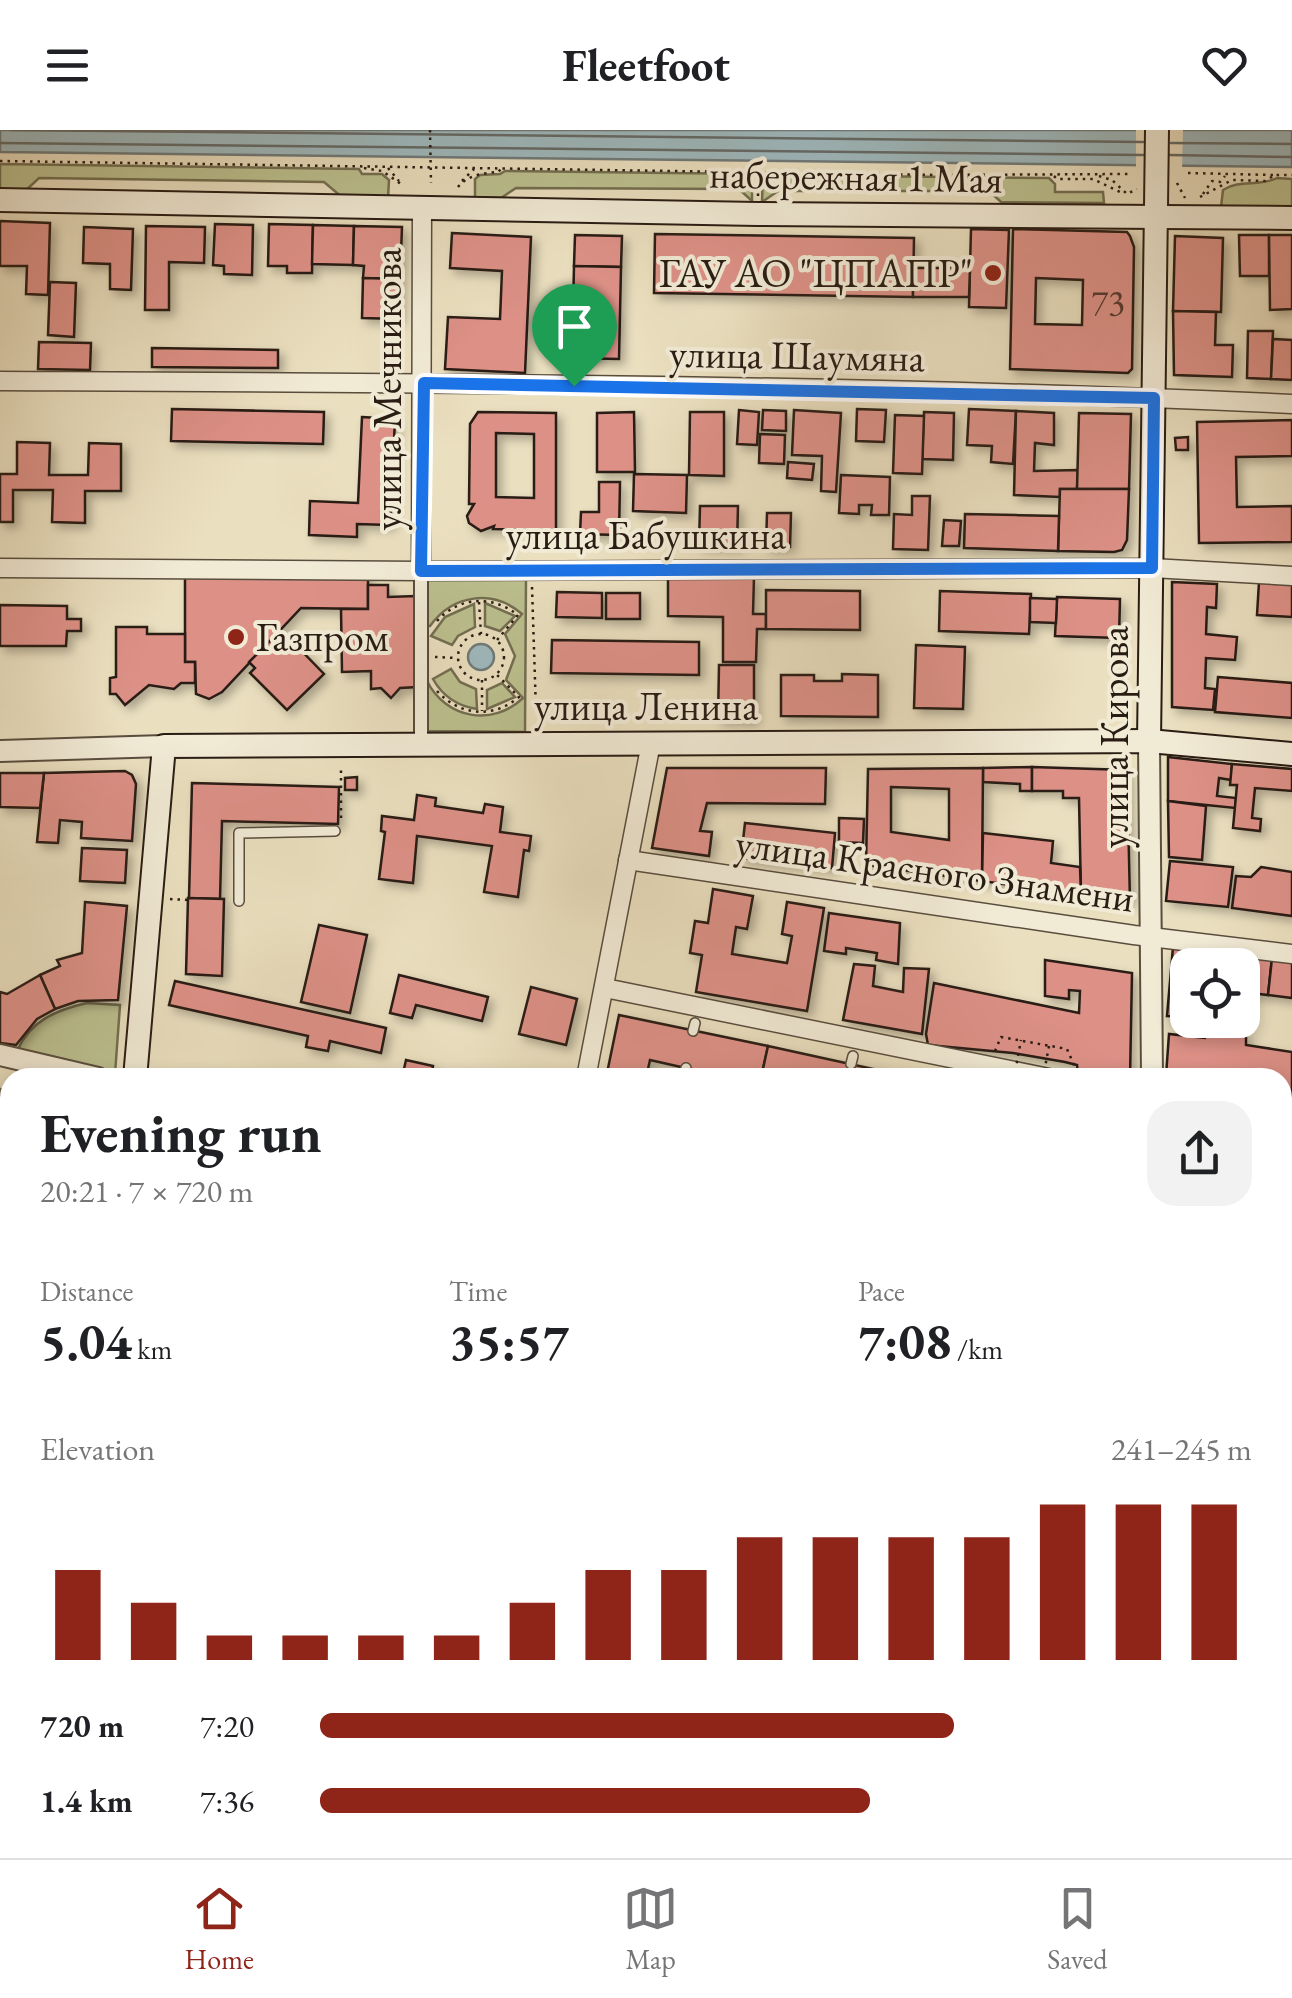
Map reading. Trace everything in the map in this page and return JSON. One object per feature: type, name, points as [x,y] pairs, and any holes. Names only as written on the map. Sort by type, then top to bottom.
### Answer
[{"type":"main road","name":"улица Кирова","points":[[1149,741],[1157,130]]},
{"type":"main road","name":"набережная 1 Мая","points":[[0,200],[417,201],[1292,218]]},
{"type":"main road","name":"улица Ленина","points":[[164,746],[1149,741],[1292,754]]},
{"type":"main road","points":[[136,1068],[164,746]]},
{"type":"street","name":"улица Мечникова","points":[[417,201],[424,383],[421,571]]},
{"type":"street","name":"улица Шаумяна","points":[[0,381],[424,383],[1292,404]]},
{"type":"street","name":"улица Бабушкина","points":[[0,568],[1152,568],[1292,576]]},
{"type":"street","points":[[421,571],[421,736]]},
{"type":"street","name":"улица Кирова","points":[[1149,741],[1152,1068]]},
{"type":"street","points":[[588,1068],[652,744]]},
{"type":"street","name":"улица Ленина","points":[[0,752],[164,746]]},
{"type":"street","name":"улица Красного Знамени","points":[[628,860],[1152,938],[1292,954]]},
{"type":"street","points":[[605,988],[997,1068]]},
{"type":"street","points":[[0,1055],[55,1068]]},
{"type":"lane","points":[[239,901],[239,834],[335,831]]},
{"type":"path","points":[[430,130],[431,183]]},
{"type":"path","points":[[0,161],[1128,174]]},
{"type":"path","points":[[364,166],[401,183]]},
{"type":"path","points":[[388,167],[417,201]]},
{"type":"path","points":[[454,195],[475,168]]},
{"type":"path","points":[[462,182],[478,173],[498,172],[502,168]]},
{"type":"path","points":[[758,172],[758,188]]},
{"type":"path","points":[[1188,174],[1292,176]]},
{"type":"path","points":[[1053,175],[1056,179],[1093,179],[1119,194],[1158,181],[1190,203],[1232,180],[1265,180],[1275,175]]},
{"type":"path","points":[[1098,175],[1102,180],[1112,180],[1127,194],[1127,205]]},
{"type":"path","points":[[1202,196],[1212,182],[1220,182],[1226,175]]},
{"type":"path","points":[[532,570],[536,712]]},
{"type":"path","points":[[436,622],[452,608],[480,600],[496,603],[518,615],[497,640]]},
{"type":"path","points":[[480,600],[481,634]]},
{"type":"path","points":[[481,634],[497,640],[504,660],[496,674],[482,680],[464,673],[458,658],[466,639],[481,634]]},
{"type":"path","points":[[421,657],[458,658]]},
{"type":"path","points":[[432,686],[456,707],[482,712],[499,710],[519,697],[496,674]]},
{"type":"path","points":[[482,680],[482,712]]},
{"type":"path","points":[[335,831],[340,828],[341,767]]},
{"type":"path","points":[[170,899],[188,900]]},
{"type":"path","points":[[992,1058],[1001,1038],[1021,1040],[1067,1049],[1075,1068]]},
{"type":"path","points":[[1016,1068],[1021,1040]]},
{"type":"path","points":[[1047,1068],[1049,1046]]},
{"type":"green space","points":[[0,164],[359,169],[362,174],[382,174],[389,180],[388,198],[343,198],[324,182],[39,178],[22,194],[0,193]]},
{"type":"green space","points":[[505,171],[752,174],[752,201],[739,189],[516,188],[501,198],[475,197],[475,179]]},
{"type":"green space","points":[[763,175],[1049,178],[1055,184],[1055,192],[1103,192],[1104,203],[1001,202],[989,191],[778,191],[762,202]]},
{"type":"green space","points":[[1277,178],[1292,179],[1292,207],[1221,207],[1223,190]]},
{"type":"green space","points":[[426,575],[526,577],[525,732],[426,731],[427,681],[446,704],[471,715],[498,713],[523,698],[506,680],[515,656],[505,634],[522,614],[499,601],[474,599],[450,607],[426,626]]},
{"type":"green space","points":[[485,603],[515,616],[500,631],[485,626]]},
{"type":"green space","points":[[474,604],[475,627],[458,636],[452,645],[431,636],[445,617]]},
{"type":"green space","points":[[451,669],[460,682],[476,689],[477,709],[451,700],[433,679]]},
{"type":"green space","points":[[502,683],[515,697],[487,709],[487,690]]},
{"type":"green space","points":[[87,1003],[120,1005],[115,1068],[89,1068],[17,1051],[37,1024]]},
{"type":"water","points":[[0,130],[1292,130],[1292,167],[0,152]]},
{"type":"water","points":[[481,644],[490,648],[494,657],[490,666],[481,670],[472,666],[468,657],[472,648]]},
{"type":"pier","points":[[1136,130],[1183,130],[1182,170],[1136,170]]},
{"type":"building","points":[[0,221],[50,223],[48,295],[26,294],[27,266],[0,266]]},
{"type":"building","points":[[215,224],[253,225],[252,275],[224,274],[224,266],[213,265]]},
{"type":"building","points":[[269,224],[313,225],[312,273],[287,273],[287,266],[268,266]]},
{"type":"building","points":[[313,225],[354,226],[353,265],[312,264]]},
{"type":"building","points":[[146,226],[205,227],[204,263],[169,262],[169,310],[145,310]]},
{"type":"building","points":[[354,226],[402,227],[400,279],[363,278],[364,266],[353,265]]},
{"type":"building","points":[[84,227],[133,229],[131,290],[110,289],[110,264],[83,263]]},
{"type":"building","points":[[971,229],[1009,230],[1006,308],[969,307]]},
{"type":"building","points":[[1013,229],[1127,232],[1134,247],[1132,369],[1128,373],[1010,369]],"holes":[[[1036,278],[1083,280],[1082,325],[1035,324]]]},
{"type":"building","points":[[452,233],[531,237],[525,373],[445,369],[448,317],[500,319],[502,271],[450,268]]},
{"type":"building","points":[[655,234],[914,238],[913,297],[654,293]]},
{"type":"building","points":[[575,235],[622,236],[621,267],[574,266]]},
{"type":"building","points":[[1239,235],[1269,235],[1269,276],[1240,276]]},
{"type":"building","points":[[1269,235],[1292,235],[1292,309],[1270,310]]},
{"type":"building","points":[[1175,236],[1223,238],[1221,312],[1173,311]]},
{"type":"building","points":[[574,266],[621,267],[619,359],[572,358]]},
{"type":"building","points":[[913,268],[970,268],[969,297],[913,297]]},
{"type":"building","points":[[363,278],[400,279],[399,319],[362,318]]},
{"type":"building","points":[[50,282],[76,283],[74,337],[48,335]]},
{"type":"building","points":[[1173,311],[1216,312],[1215,345],[1233,345],[1232,377],[1174,375]]},
{"type":"building","points":[[1248,331],[1273,331],[1271,379],[1247,378]]},
{"type":"building","points":[[1273,339],[1292,340],[1292,380],[1271,379]]},
{"type":"building","points":[[39,342],[91,343],[90,370],[38,369]]},
{"type":"building","points":[[152,348],[278,350],[278,368],[152,367]]},
{"type":"building","points":[[172,409],[324,412],[323,444],[171,441]]},
{"type":"building","points":[[857,409],[886,410],[884,442],[856,441]]},
{"type":"building","points":[[969,409],[1016,411],[1013,464],[991,462],[992,446],[967,445]]},
{"type":"building","points":[[739,410],[759,412],[757,445],[737,444]]},
{"type":"building","points":[[763,410],[786,411],[786,431],[762,430]]},
{"type":"building","points":[[794,410],[841,413],[836,492],[821,491],[822,456],[792,455]]},
{"type":"building","points":[[1016,411],[1054,413],[1054,445],[1035,443],[1034,471],[1078,470],[1077,489],[1060,489],[1060,497],[1014,495]]},
{"type":"building","points":[[478,412],[556,413],[556,530],[493,529],[494,526],[481,531],[469,523],[467,516],[474,504],[469,504],[470,424]],"holes":[[[496,433],[534,434],[534,498],[496,497]]]},
{"type":"building","points":[[634,412],[635,472],[597,472],[597,413]]},
{"type":"building","points":[[690,412],[724,412],[724,476],[689,475]]},
{"type":"building","points":[[924,412],[954,413],[953,460],[922,459]]},
{"type":"building","points":[[1079,413],[1131,414],[1129,489],[1077,489]]},
{"type":"building","points":[[895,415],[924,416],[922,474],[893,473]]},
{"type":"building","points":[[362,417],[395,419],[390,525],[357,524],[357,537],[309,535],[310,501],[358,503]]},
{"type":"building","points":[[1292,420],[1292,456],[1236,457],[1237,507],[1292,506],[1292,542],[1199,543],[1197,422]]},
{"type":"building","points":[[760,434],[785,435],[784,464],[759,463]]},
{"type":"building","points":[[1188,437],[1188,450],[1176,450],[1175,438]]},
{"type":"building","points":[[17,442],[50,443],[49,475],[88,475],[89,443],[121,444],[121,491],[85,491],[85,523],[52,522],[53,490],[13,490],[13,522],[0,522],[0,474],[17,474]]},
{"type":"building","points":[[788,462],[814,464],[812,480],[787,478]]},
{"type":"building","points":[[634,474],[687,475],[686,513],[633,511]]},
{"type":"building","points":[[841,475],[890,477],[889,515],[871,515],[872,505],[859,505],[859,514],[839,513]]},
{"type":"building","points":[[599,482],[620,482],[619,535],[580,534],[581,512],[599,512]]},
{"type":"building","points":[[1060,489],[1129,489],[1127,540],[1122,550],[1058,551]]},
{"type":"building","points":[[912,496],[930,496],[928,550],[893,549],[894,514],[912,515]]},
{"type":"building","points":[[700,506],[738,506],[737,546],[699,545]]},
{"type":"building","points":[[767,513],[791,513],[790,547],[766,547]]},
{"type":"building","points":[[965,514],[1059,516],[1058,551],[964,548]]},
{"type":"building","points":[[944,520],[961,521],[959,546],[942,546]]},
{"type":"building","points":[[185,571],[368,573],[368,609],[301,608],[222,692],[209,699],[196,694],[195,662],[185,662]]},
{"type":"building","points":[[668,576],[754,577],[753,614],[766,614],[766,629],[757,629],[756,662],[723,662],[723,617],[668,616]]},
{"type":"building","points":[[1172,582],[1217,584],[1216,608],[1207,607],[1206,634],[1237,637],[1235,660],[1206,658],[1205,688],[1215,689],[1213,710],[1172,707]]},
{"type":"building","points":[[1259,582],[1292,584],[1292,617],[1257,615]]},
{"type":"building","points":[[368,585],[388,585],[388,597],[416,596],[417,687],[400,688],[391,698],[381,688],[371,689],[371,671],[342,672],[341,609],[368,609]]},
{"type":"building","points":[[766,590],[860,591],[860,630],[766,629]]},
{"type":"building","points":[[940,591],[1031,594],[1029,634],[939,631]]},
{"type":"building","points":[[557,592],[602,593],[602,618],[556,617]]},
{"type":"building","points":[[606,593],[640,593],[640,619],[606,619]]},
{"type":"building","points":[[1057,597],[1120,599],[1119,638],[1055,636]]},
{"type":"building","points":[[1030,598],[1057,599],[1056,623],[1030,622]]},
{"type":"building","points":[[0,605],[67,606],[67,619],[81,619],[81,631],[67,631],[66,646],[0,646]]},
{"type":"building","points":[[116,627],[147,627],[147,634],[185,634],[185,662],[195,662],[195,683],[181,683],[174,689],[149,685],[125,705],[116,694],[110,694],[110,678],[116,677]]},
{"type":"building","points":[[273,638],[281,646],[289,638],[324,674],[287,710],[250,673],[255,668],[249,662]]},
{"type":"building","points":[[552,640],[699,642],[699,675],[551,673]]},
{"type":"building","points":[[916,645],[965,647],[963,709],[914,708]]},
{"type":"building","points":[[719,665],[754,665],[754,720],[718,719]]},
{"type":"building","points":[[842,674],[878,675],[878,717],[781,716],[781,675],[814,675],[814,681],[842,681]]},
{"type":"building","points":[[1218,677],[1292,683],[1292,718],[1215,712]]},
{"type":"building","points":[[1168,757],[1232,764],[1231,780],[1219,778],[1217,796],[1236,798],[1235,808],[1168,801]]},
{"type":"building","points":[[1232,764],[1292,769],[1292,791],[1255,788],[1252,818],[1261,819],[1260,831],[1233,828],[1237,785],[1230,785]]},
{"type":"building","points":[[1032,767],[1032,791],[1020,791],[1020,784],[983,782],[983,768]]},
{"type":"building","points":[[1032,767],[1127,770],[1130,902],[1081,895],[1079,798],[1063,798],[1063,791],[1032,791]]},
{"type":"building","points":[[667,768],[826,768],[825,804],[707,803],[700,831],[712,832],[709,856],[652,848]]},
{"type":"building","points":[[983,768],[982,881],[866,865],[868,769]],"holes":[[[891,787],[949,789],[949,840],[891,832]]]},
{"type":"building","points":[[125,771],[136,784],[132,841],[81,838],[82,822],[60,820],[58,843],[37,842],[44,773]]},
{"type":"building","points":[[0,773],[44,773],[40,808],[0,807]]},
{"type":"building","points":[[357,777],[357,790],[345,790],[345,778]]},
{"type":"building","points":[[192,783],[339,787],[338,824],[222,821],[220,899],[189,898]]},
{"type":"building","points":[[417,795],[436,798],[435,806],[483,813],[485,804],[503,807],[500,832],[531,836],[529,851],[524,850],[518,897],[484,892],[492,846],[417,836],[413,883],[379,879],[385,832],[381,831],[382,816],[414,820]]},
{"type":"building","points":[[1168,801],[1206,806],[1202,860],[1169,857]]},
{"type":"building","points":[[839,818],[864,819],[863,843],[839,842]]},
{"type":"building","points":[[745,823],[835,833],[832,868],[741,858]]},
{"type":"building","points":[[983,833],[1053,841],[1051,863],[1080,867],[1081,895],[982,881]]},
{"type":"building","points":[[82,848],[127,850],[125,883],[80,881]]},
{"type":"building","points":[[1170,861],[1233,867],[1228,907],[1166,901]]},
{"type":"building","points":[[1261,867],[1292,872],[1292,916],[1232,908],[1236,876],[1251,877]]},
{"type":"building","points":[[713,889],[753,896],[747,929],[736,927],[732,954],[787,963],[792,936],[782,934],[787,902],[824,908],[807,1011],[696,992],[702,955],[690,953],[695,921],[708,923]]},
{"type":"building","points":[[188,898],[224,899],[222,976],[186,974]]},
{"type":"building","points":[[85,902],[127,906],[118,1000],[78,1001],[55,1009],[40,975],[60,966],[57,960],[82,953]]},
{"type":"building","points":[[829,913],[900,923],[898,964],[876,960],[877,953],[846,948],[846,954],[824,951]]},
{"type":"building","points":[[319,925],[367,935],[350,1013],[301,1002]]},
{"type":"building","points":[[1260,957],[1272,958],[1268,995],[1260,994]]},
{"type":"building","points":[[1272,958],[1292,960],[1292,998],[1268,995]]},
{"type":"building","points":[[1045,960],[1132,973],[1130,1068],[1077,1068],[1013,1053],[928,1045],[926,1034],[934,983],[1079,1013],[1080,991],[1069,990],[1069,999],[1045,996]]},
{"type":"building","points":[[854,964],[875,966],[873,986],[903,992],[904,968],[929,969],[922,1034],[843,1020]]},
{"type":"building","points":[[40,975],[55,1009],[37,1019],[16,1045],[0,1043],[0,992],[7,994]]},
{"type":"building","points":[[399,975],[488,997],[482,1021],[416,1005],[412,1018],[390,1013]]},
{"type":"building","points":[[175,981],[386,1028],[381,1053],[330,1041],[328,1051],[306,1047],[308,1036],[169,1005]]},
{"type":"building","points":[[531,987],[577,999],[566,1045],[519,1034]]},
{"type":"building","points":[[619,1015],[768,1046],[763,1068],[686,1068],[650,1060],[648,1068],[608,1068]]},
{"type":"building","points":[[1169,1034],[1170,1038],[1246,1038],[1246,1045],[1292,1052],[1292,1068],[1167,1068]]},
{"type":"building","points":[[768,1046],[868,1068],[763,1068]]},
{"type":"building","points":[[406,1060],[433,1066],[433,1068],[404,1068]]},
{"type":"place","name":"ГАУ АО \"ЦПАПР\"","points":[[993,273]]},
{"type":"place","name":"Газпром","points":[[236,637]]},
{"type":"route","points":[[424,383],[574,386],[1154,398],[1152,568],[421,571],[424,383]]}]
